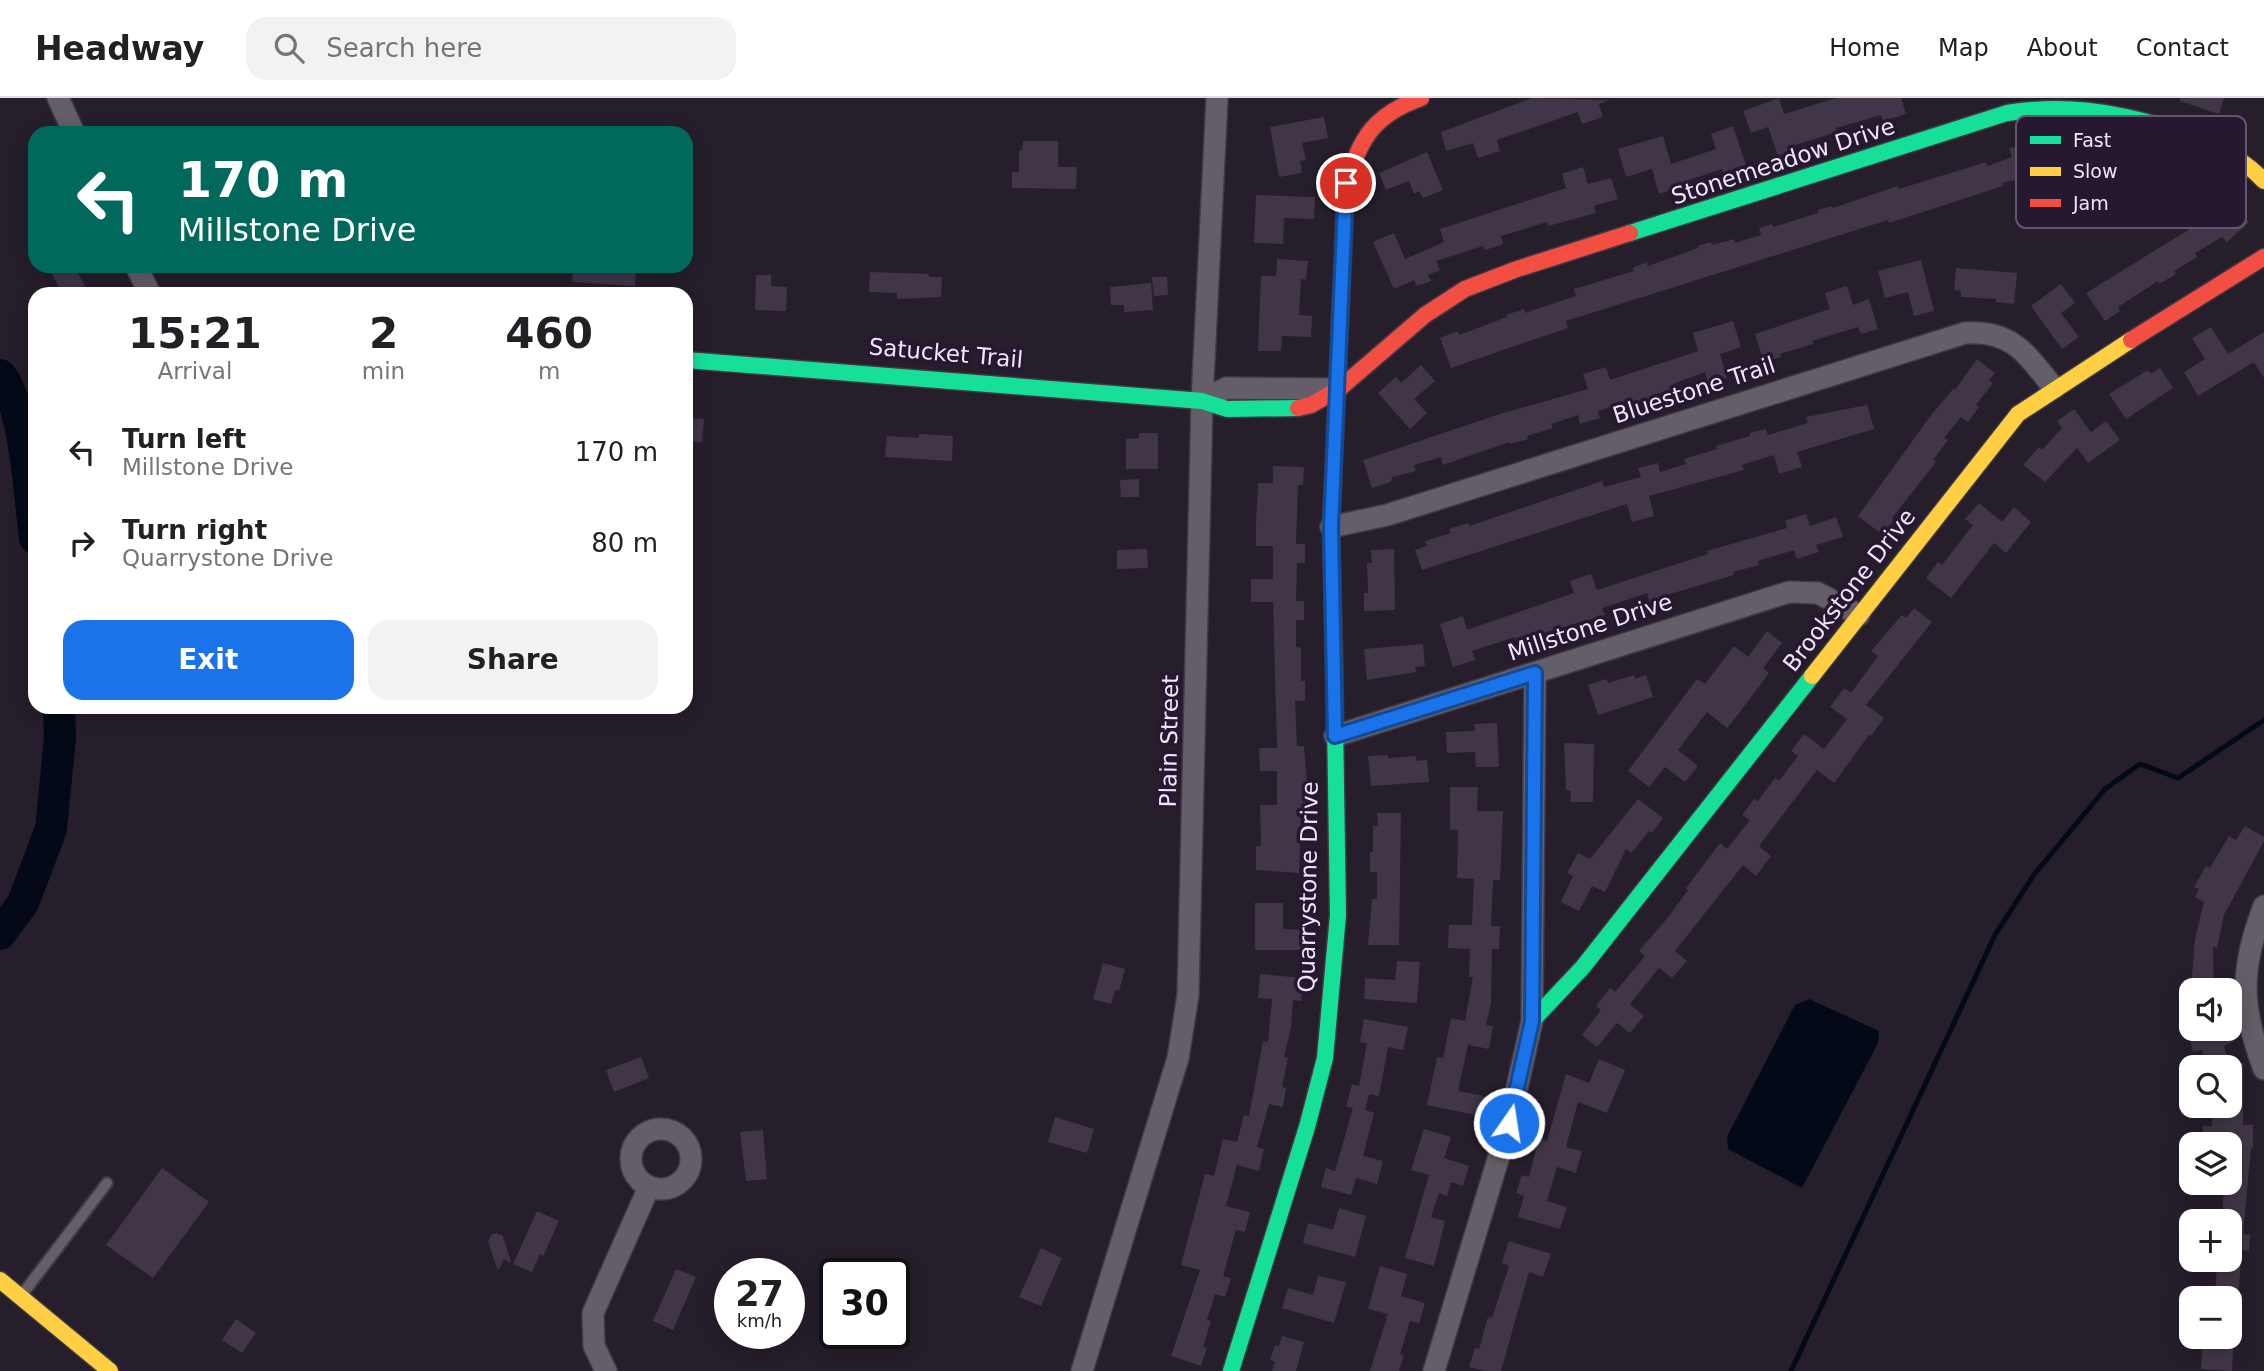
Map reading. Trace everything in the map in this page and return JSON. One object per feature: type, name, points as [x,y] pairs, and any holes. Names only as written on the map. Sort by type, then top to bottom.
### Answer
[{"type":"street","points":[[58,98],[71,126]]},
{"type":"street","name":"Plain Street","points":[[1082,1371],[1178,1058],[1186,1016],[1191,947],[1202,401],[1217,98]]},
{"type":"street","name":"Quarrystone Drive","points":[[1231,1371],[1307,1127],[1325,1058],[1334,982],[1338,915],[1331,527],[1346,183],[1354,155],[1372,124],[1404,104],[1421,98]]},
{"type":"street","name":"Stonemeadow Drive","points":[[1339,389],[1425,315],[1465,289],[1517,269],[2007,114],[2102,105],[2134,116]]},
{"type":"street","name":"Stonemeadow Drive","points":[[2246,162],[2258,171],[2264,181]]},
{"type":"street","name":"Brookstone Drive","points":[[1532,1021],[1583,967],[2007,426],[2031,403],[2264,257]]},
{"type":"street","name":"Bluestone Trail","points":[[1331,527],[1387,515],[1965,333],[1991,333],[2015,343],[2054,388]]},
{"type":"street","name":"Satucket Trail","points":[[693,361],[1202,401]]},
{"type":"street","points":[[1202,401],[1226,388],[1339,389]]},
{"type":"street","name":"Millstone Drive","points":[[1335,736],[1789,592],[1818,593],[1859,615]]},
{"type":"street","points":[[1434,1371],[1509,1123],[1532,1021],[1535,673]]},
{"type":"street","points":[[2264,906],[2250,942],[2244,995],[2264,1069]]},
{"type":"street","points":[[606,1371],[594,1346],[593,1313],[649,1187]]},
{"type":"street","points":[[0,1280],[110,1371]]},
{"type":"lane","points":[[21,1296],[107,1183]]},
{"type":"shaded area","points":[[1809,999],[1879,1031],[1878,1043],[1802,1188],[1728,1149],[1727,1137],[1795,1005]]},
{"type":"building","points":[[1532,98],[1610,100],[1599,104],[1603,117],[1582,124],[1578,112],[1497,140],[1500,151],[1478,158],[1473,143],[1446,151],[1441,132]]},
{"type":"building","points":[[1779,98],[1784,114],[1836,98],[1901,98],[1906,114],[1883,121],[1881,115],[1836,128],[1837,132],[1795,145],[1796,150],[1778,156],[1768,127],[1751,133],[1743,111]]},
{"type":"building","points":[[2180,98],[2224,98],[2219,114],[2180,101]]},
{"type":"building","points":[[1324,117],[1328,138],[1302,143],[1306,160],[1300,161],[1302,173],[1279,177],[1270,127]]},
{"type":"building","points":[[1733,126],[1746,165],[1723,173],[1722,169],[1677,184],[1678,188],[1659,194],[1652,169],[1626,177],[1618,149],[1663,136],[1671,164],[1716,149],[1711,134]]},
{"type":"building","points":[[1023,141],[1058,141],[1058,167],[1077,167],[1076,189],[1012,188],[1012,172],[1019,172],[1019,150],[1022,150]]},
{"type":"building","points":[[2016,147],[2016,180],[2002,183],[2003,186],[1566,321],[1568,328],[1451,368],[1440,338],[1458,331],[1459,335],[1524,309],[1525,313],[1576,296],[1574,289],[1634,271],[1633,268],[1647,262],[1648,266],[1698,248],[1697,246],[1734,239],[1735,243],[1761,235],[1759,228],[1772,224],[1773,227],[1818,213],[1818,210],[1832,206],[1833,208],[1898,186],[1899,189],[1986,162],[1988,166],[2012,157],[2009,148]]},
{"type":"building","points":[[1427,152],[1443,190],[1423,198],[1419,191],[1414,194],[1409,181],[1386,190],[1379,173]]},
{"type":"building","points":[[1583,167],[1588,184],[1611,178],[1618,199],[1594,206],[1596,213],[1548,226],[1547,222],[1501,236],[1503,244],[1485,250],[1483,246],[1436,261],[1440,270],[1428,275],[1431,281],[1417,286],[1414,280],[1394,289],[1373,242],[1394,233],[1405,259],[1444,242],[1440,229],[1566,188],[1562,174]]},
{"type":"building","points":[[1256,195],[1315,197],[1314,219],[1284,218],[1283,244],[1254,243]]},
{"type":"building","points":[[2191,228],[2242,228],[2227,242],[2222,237],[2195,253],[2197,257],[2174,271],[2176,274],[2159,284],[2158,281],[2118,307],[2120,311],[2105,321],[2086,293]]},
{"type":"building","points":[[1277,259],[1308,261],[1306,280],[1301,279],[1299,315],[1312,316],[1311,337],[1282,336],[1281,351],[1258,351],[1261,276],[1276,276]]},
{"type":"building","points":[[1921,260],[1934,311],[1914,316],[1908,292],[1885,298],[1878,271]]},
{"type":"building","points":[[1956,268],[2017,273],[2014,304],[1996,302],[1996,299],[1961,297],[1961,291],[1954,290]]},
{"type":"building","points":[[870,272],[942,277],[941,297],[897,299],[897,293],[869,292]]},
{"type":"building","points":[[52,273],[78,273],[85,287],[59,287]]},
{"type":"building","points":[[573,273],[636,273],[635,286],[572,282]]},
{"type":"building","points":[[756,275],[771,275],[771,286],[787,287],[786,311],[755,310]]},
{"type":"building","points":[[1152,277],[1167,277],[1168,295],[1154,296]]},
{"type":"building","points":[[1151,283],[1153,310],[1124,312],[1124,305],[1111,305],[1110,287]]},
{"type":"building","points":[[2061,284],[2075,303],[2061,313],[2079,337],[2062,349],[2031,306]]},
{"type":"building","points":[[1847,286],[1853,305],[1869,299],[1878,329],[1861,334],[1858,327],[1812,341],[1813,344],[1780,354],[1781,357],[1764,363],[1755,334],[1830,309],[1825,293]]},
{"type":"building","points":[[1733,321],[1741,347],[1720,354],[1727,378],[1708,383],[1705,372],[1675,383],[1676,388],[1650,396],[1651,399],[1634,404],[1633,400],[1598,411],[1600,418],[1580,424],[1578,415],[1551,424],[1553,428],[1527,436],[1528,439],[1510,444],[1509,442],[1443,465],[1441,457],[1414,465],[1416,471],[1392,477],[1391,482],[1372,488],[1363,460],[1500,414],[1588,389],[1583,374],[1606,367],[1610,380],[1698,351],[1693,333]]},
{"type":"building","points":[[2211,327],[2228,354],[2264,332],[2264,378],[2254,362],[2198,396],[2184,372],[2205,359],[2192,338]]},
{"type":"building","points":[[1977,359],[1995,373],[1989,380],[1993,383],[1976,405],[1979,407],[1968,422],[1961,417],[1944,438],[1948,440],[1933,460],[1936,462],[1892,518],[1894,520],[1883,535],[1858,516],[1932,414],[1954,388],[1955,390]]},
{"type":"building","points":[[1421,365],[1435,381],[1414,399],[1427,413],[1410,429],[1378,393],[1396,377],[1401,383]]},
{"type":"building","points":[[2160,368],[2173,388],[2126,419],[2109,394],[2148,370],[2151,374]]},
{"type":"building","points":[[1867,405],[1874,429],[1797,452],[1802,467],[1779,474],[1774,455],[1742,465],[1744,470],[1649,496],[1654,516],[1632,522],[1627,504],[1422,570],[1415,550],[1427,546],[1425,541],[1451,533],[1449,529],[1468,523],[1469,526],[1602,481],[1604,487],[1641,477],[1638,468],[1658,463],[1660,472],[1686,464],[1684,459],[1750,436],[1750,433],[1766,429],[1768,435],[1808,423],[1806,417]]},
{"type":"building","points":[[2074,409],[2091,432],[2106,421],[2120,440],[2088,463],[2077,448],[2045,482],[2023,465],[2039,447],[2042,450],[2062,428],[2057,421]]},
{"type":"building","points":[[693,418],[704,419],[702,442],[693,441]]},
{"type":"building","points":[[1139,433],[1158,433],[1158,469],[1126,469],[1126,439],[1139,438]]},
{"type":"building","points":[[919,434],[953,436],[952,461],[885,457],[887,436],[919,438]]},
{"type":"building","points":[[1273,466],[1304,467],[1303,485],[1298,485],[1296,544],[1305,544],[1305,563],[1297,563],[1296,601],[1304,601],[1304,620],[1296,620],[1296,647],[1301,648],[1301,681],[1305,681],[1305,701],[1295,701],[1297,746],[1304,746],[1309,807],[1301,807],[1299,873],[1256,870],[1256,846],[1261,846],[1260,805],[1277,805],[1277,771],[1260,771],[1259,748],[1277,748],[1273,602],[1251,602],[1251,579],[1273,579],[1273,546],[1256,546],[1256,523],[1258,483],[1273,483]]},
{"type":"building","points":[[1139,479],[1139,497],[1121,497],[1120,480]]},
{"type":"building","points":[[1979,503],[2002,522],[2014,507],[2031,522],[2006,553],[1994,543],[1951,598],[1926,578],[1938,562],[1942,565],[1973,525],[1965,519]]},
{"type":"building","points":[[1806,514],[1810,526],[1836,517],[1843,537],[1816,545],[1819,552],[1797,559],[1794,550],[1758,561],[1759,565],[1733,572],[1734,575],[1667,595],[1668,599],[1650,604],[1647,593],[1602,608],[1605,615],[1533,636],[1534,639],[1517,644],[1515,637],[1472,651],[1475,660],[1453,667],[1440,624],[1463,616],[1467,630],[1574,593],[1570,581],[1591,574],[1597,590],[1708,554],[1707,551],[1787,528],[1785,521]]},
{"type":"building","points":[[1147,549],[1148,568],[1117,569],[1117,550]]},
{"type":"building","points":[[1394,549],[1395,610],[1364,611],[1364,593],[1368,593],[1367,563],[1372,563],[1371,550]]},
{"type":"building","points":[[1914,608],[1932,622],[1866,705],[1884,718],[1834,783],[1817,770],[1759,846],[1771,856],[1756,876],[1743,865],[1675,951],[1687,961],[1672,978],[1659,968],[1630,1004],[1644,1016],[1630,1033],[1617,1023],[1597,1047],[1582,1035],[1601,1010],[1596,1006],[1610,988],[1615,992],[1645,956],[1639,951],[1669,916],[1720,843],[1727,849],[1750,820],[1742,815],[1754,799],[1758,801],[1775,778],[1779,781],[1798,756],[1791,751],[1804,734],[1824,749],[1847,719],[1830,707],[1844,688],[1851,693],[1878,656],[1871,651],[1902,615],[1906,618]]},
{"type":"building","points":[[1767,631],[1782,643],[1763,668],[1769,673],[1727,728],[1707,712],[1678,750],[1698,766],[1685,782],[1665,767],[1649,787],[1628,771],[1697,679],[1705,684],[1734,646],[1748,657]]},
{"type":"building","points":[[1423,644],[1425,666],[1415,667],[1416,672],[1367,680],[1364,649]]},
{"type":"building","points":[[1634,675],[1635,679],[1646,675],[1653,697],[1598,715],[1588,685],[1606,679],[1608,683]]},
{"type":"building","points":[[1497,723],[1499,767],[1476,767],[1475,752],[1447,753],[1446,732],[1475,731],[1474,724]]},
{"type":"building","points":[[1564,743],[1594,744],[1593,802],[1570,802],[1571,791],[1566,790]]},
{"type":"building","points":[[1388,755],[1388,758],[1416,756],[1416,761],[1427,760],[1429,782],[1371,786],[1368,756]]},
{"type":"building","points":[[1450,787],[1478,787],[1477,811],[1503,811],[1500,880],[1493,880],[1491,926],[1500,926],[1499,949],[1492,949],[1491,1003],[1486,1025],[1493,1026],[1489,1049],[1468,1045],[1458,1091],[1484,1096],[1480,1116],[1427,1105],[1437,1057],[1443,1058],[1451,1018],[1465,1021],[1473,977],[1469,977],[1470,949],[1448,948],[1449,925],[1472,925],[1474,879],[1457,878],[1458,830],[1450,830]]},
{"type":"building","points":[[1638,799],[1663,818],[1652,833],[1649,831],[1631,853],[1626,849],[1605,892],[1592,886],[1579,911],[1561,902],[1573,876],[1567,873],[1578,853],[1590,859]]},
{"type":"building","points":[[1377,813],[1401,813],[1399,945],[1368,945],[1372,899],[1377,899],[1377,872],[1370,872],[1370,852],[1373,852],[1373,826],[1378,826]]},
{"type":"building","points":[[2245,826],[2264,837],[2224,915],[2217,948],[2213,947],[2214,978],[2192,978],[2195,939],[2204,902],[2195,897],[2199,889],[2194,887],[2206,866],[2210,868],[2229,836],[2236,840]]},
{"type":"building","points":[[1255,903],[1283,903],[1283,929],[1308,930],[1308,950],[1255,950]]},
{"type":"building","points":[[1397,961],[1420,962],[1417,1003],[1364,999],[1365,978],[1395,980]]},
{"type":"building","points":[[1103,963],[1125,969],[1119,991],[1115,990],[1111,1004],[1093,999]]},
{"type":"building","points":[[1260,974],[1303,978],[1301,1001],[1293,1000],[1291,1028],[1284,1057],[1288,1058],[1282,1087],[1286,1088],[1283,1107],[1269,1104],[1257,1147],[1264,1149],[1259,1171],[1237,1165],[1226,1206],[1250,1212],[1245,1232],[1236,1230],[1223,1276],[1231,1278],[1225,1297],[1215,1294],[1207,1320],[1211,1321],[1203,1347],[1207,1348],[1201,1366],[1171,1356],[1200,1270],[1181,1265],[1205,1174],[1214,1176],[1223,1139],[1237,1142],[1244,1115],[1249,1116],[1263,1041],[1268,1042],[1272,999],[1258,998]]},
{"type":"building","points":[[1364,1019],[1408,1027],[1403,1050],[1388,1047],[1379,1096],[1369,1094],[1365,1110],[1374,1113],[1363,1156],[1383,1161],[1377,1184],[1356,1178],[1351,1195],[1321,1187],[1326,1168],[1335,1171],[1353,1108],[1346,1107],[1352,1084],[1359,1086],[1367,1043],[1360,1042]]},
{"type":"building","points":[[2190,1041],[2234,1041],[2224,1046],[2227,1055],[2203,1055],[2202,1050],[2193,1052]]},
{"type":"building","points":[[641,1057],[649,1078],[614,1092],[606,1070]]},
{"type":"building","points":[[1599,1059],[1625,1070],[1607,1113],[1578,1102],[1566,1147],[1582,1151],[1576,1173],[1557,1167],[1547,1201],[1567,1207],[1560,1229],[1518,1217],[1524,1196],[1516,1193],[1522,1175],[1529,1177],[1539,1139],[1547,1141],[1566,1074],[1589,1083]]},
{"type":"building","points":[[2243,1063],[2243,1125],[2253,1125],[2253,1148],[2243,1234],[2250,1235],[2249,1251],[2242,1250],[2242,1209],[2223,1209],[2223,1195],[2242,1195],[2242,1132],[2203,1132],[2203,1126],[2212,1126],[2212,1118],[2242,1118]]},
{"type":"building","points":[[1055,1117],[1094,1129],[1087,1153],[1048,1142]]},
{"type":"building","points":[[1424,1129],[1451,1137],[1444,1158],[1469,1166],[1463,1186],[1451,1182],[1447,1196],[1439,1193],[1431,1217],[1445,1221],[1434,1266],[1405,1258],[1429,1175],[1411,1170]]},
{"type":"building","points":[[763,1130],[767,1179],[746,1181],[740,1132]]},
{"type":"building","points":[[162,1168],[209,1202],[153,1278],[106,1245]]},
{"type":"building","points":[[1339,1208],[1366,1216],[1355,1257],[1303,1243],[1308,1223],[1333,1230]]},
{"type":"building","points":[[537,1211],[559,1221],[543,1256],[540,1254],[532,1272],[513,1264]]},
{"type":"building","points":[[496,1233],[503,1236],[511,1263],[504,1259],[498,1271],[488,1242],[491,1235]]},
{"type":"building","points":[[1509,1241],[1551,1254],[1543,1277],[1529,1272],[1501,1371],[1469,1367],[1475,1348],[1479,1349],[1488,1317],[1492,1318],[1509,1266],[1502,1263]]},
{"type":"building","points":[[1041,1248],[1062,1258],[1041,1306],[1019,1297]]},
{"type":"building","points":[[1380,1266],[1407,1274],[1401,1296],[1425,1303],[1419,1323],[1410,1321],[1400,1354],[1404,1355],[1399,1371],[1370,1371],[1388,1314],[1368,1309]]},
{"type":"building","points":[[676,1269],[696,1277],[673,1330],[653,1321]]},
{"type":"building","points":[[2216,1272],[2240,1272],[2239,1286],[2216,1286]]},
{"type":"building","points":[[1318,1276],[1346,1282],[1334,1323],[1282,1308],[1288,1288],[1313,1295]]},
{"type":"building","points":[[236,1319],[256,1333],[242,1353],[222,1340]]},
{"type":"building","points":[[1282,1336],[1304,1342],[1296,1371],[1272,1371],[1275,1362],[1270,1360],[1275,1345],[1279,1346]]},
{"type":"building","points":[[2202,1349],[2233,1349],[2232,1371],[2201,1369]]},
{"type":"waterway","points":[[0,375],[15,407],[28,477]]},
{"type":"waterway","points":[[0,934],[23,903],[51,829],[60,738],[59,714]]},
{"type":"waterway","points":[[1791,1371],[1995,935],[2033,876],[2105,789],[2140,764],[2178,778],[2264,720]]},
{"type":"traffic: fast","points":[[1630,233],[2007,113],[2068,109],[2122,116]]},
{"type":"traffic: fast","points":[[693,361],[1202,401],[1227,409],[1298,408]]},
{"type":"traffic: fast","points":[[1231,1371],[1307,1127],[1325,1058],[1338,915],[1334,655]]},
{"type":"traffic: fast","points":[[1532,1021],[1583,967],[1812,676]]},
{"type":"traffic: slow","points":[[2246,165],[2264,181]]},
{"type":"traffic: slow","points":[[1334,655],[1331,527],[1340,322]]},
{"type":"traffic: slow","points":[[1812,676],[2018,414],[2131,340]]},
{"type":"traffic: slow","points":[[0,1280],[110,1371]]},
{"type":"traffic: jam","points":[[1340,322],[1346,183],[1357,153],[1372,130],[1392,112],[1421,98]]},
{"type":"traffic: jam","points":[[1298,408],[1311,405],[1339,389],[1425,315],[1465,289],[1517,269],[1630,233]]},
{"type":"traffic: jam","points":[[2131,340],[2264,257]]},
{"type":"route","points":[[1346,183],[1331,527],[1335,736],[1535,673],[1532,1021],[1509,1123]]}]
